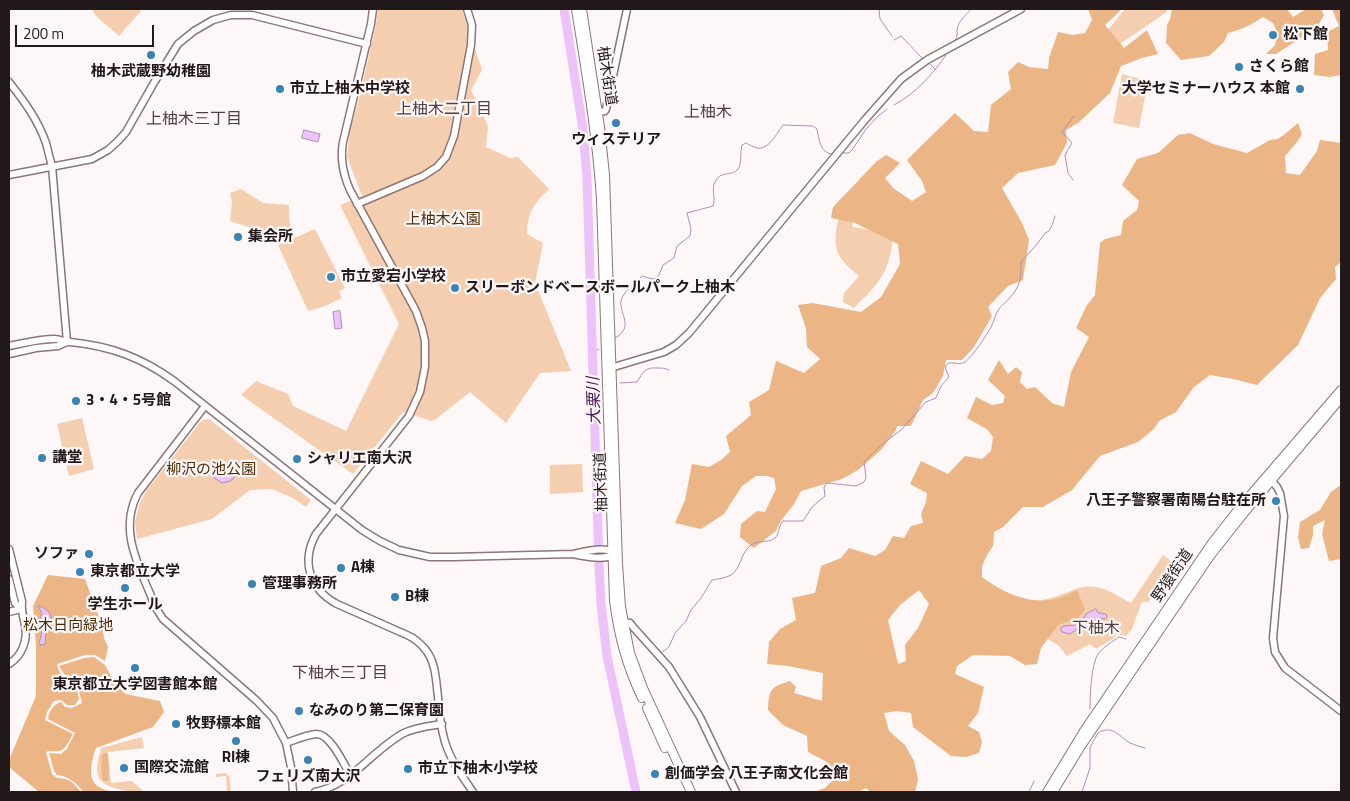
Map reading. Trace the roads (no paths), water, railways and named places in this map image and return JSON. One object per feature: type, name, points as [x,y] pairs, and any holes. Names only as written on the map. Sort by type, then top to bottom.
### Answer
[{"type":"main road","name":"柚木街道","points":[[576,9],[595,113]]},
{"type":"main road","name":"柚木街道","points":[[582,9],[595,113],[601,199],[609,368],[615,610],[624,653],[634,680],[685,792]]},
{"type":"main road","name":"野猿街道","points":[[1053,792],[1081,746],[1229,531],[1341,390]]},
{"type":"main road","name":"野猿街道","points":[[1047,792],[1074,746],[1200,560],[1241,506],[1269,479],[1341,398]]},
{"type":"main road","name":"柚木街道","points":[[614,553],[623,622],[630,653],[639,678],[691,792]]},
{"type":"street","points":[[373,9],[345,130],[342,150],[345,177],[357,204],[418,315],[425,341],[425,367],[420,392],[409,416],[318,530],[311,545],[310,574],[314,583],[332,602],[407,635],[425,649],[434,668],[445,740],[451,757],[473,792]]},
{"type":"street","points":[[357,204],[423,176],[437,167],[446,156],[454,136],[471,45],[472,25],[467,9]]},
{"type":"street","points":[[595,113],[605,111],[607,107],[627,9]]},
{"type":"street","points":[[609,368],[664,352],[676,345],[686,336],[901,79],[927,60],[1021,9]]},
{"type":"street","points":[[9,175],[92,159],[114,145],[126,132],[178,44],[194,30],[214,20],[231,15],[257,16],[366,44]]},
{"type":"street","points":[[9,82],[28,107],[38,125],[52,166],[66,342]]},
{"type":"street","points":[[9,346],[58,339],[106,348],[142,361],[174,381],[362,530],[380,542],[399,550],[422,556],[453,558],[573,554],[588,557],[592,554],[614,553]]},
{"type":"street","points":[[9,354],[36,348],[58,346],[66,342]]},
{"type":"street","points":[[205,406],[136,496],[129,521],[130,538],[133,551],[154,605],[163,619],[262,706],[273,718],[286,744],[294,792]]},
{"type":"street","points":[[1269,479],[1280,493],[1284,516],[1273,638],[1275,652],[1285,668],[1341,711]]},
{"type":"street","points":[[9,549],[15,603]]},
{"type":"street","points":[[9,579],[15,603],[21,609],[25,626],[23,647],[15,660],[9,664]]},
{"type":"street","points":[[9,612],[21,609]]},
{"type":"street","points":[[623,622],[630,623],[668,667],[700,717],[736,792]]},
{"type":"street","points":[[315,792],[334,786],[404,733],[442,724]]},
{"type":"street","points":[[286,744],[311,735],[323,735],[350,775]]},
{"type":"waterway","name":"大栗川","points":[[564,9],[583,130],[587,178],[601,604],[607,656],[636,792]]},
{"type":"waterway","points":[[879,9],[880,19],[892,36]]},
{"type":"waterway","points":[[954,42],[959,24],[971,9]]},
{"type":"waterway","points":[[894,40],[901,36],[923,59]]},
{"type":"waterway","points":[[894,105],[923,83],[946,55]]},
{"type":"waterway","points":[[930,64],[936,70]]},
{"type":"waterway","points":[[843,153],[849,153],[867,128],[887,109]]},
{"type":"waterway","points":[[1073,180],[1068,173],[1065,155],[1072,143],[1062,132],[1074,116]]},
{"type":"waterway","points":[[615,338],[621,334],[625,325],[621,306],[622,298],[642,276],[652,279],[656,278],[663,265],[674,258],[677,246],[690,236],[691,229],[687,213],[713,206],[715,182],[720,176],[733,173],[738,169],[742,145],[746,143],[761,148],[769,144],[783,125],[813,126],[817,129],[819,141],[825,151],[832,154]]},
{"type":"waterway","points":[[661,653],[669,647],[675,633],[686,621],[691,610],[712,580],[727,577],[735,572],[749,547],[753,544],[775,538],[783,521],[803,521],[812,507],[825,496],[824,487],[827,483],[856,486],[864,482],[866,478],[864,462],[882,444],[901,430],[926,402],[936,398],[941,386],[949,377],[945,367],[947,364],[965,362],[979,346],[998,311],[1017,288],[1020,279],[1021,262],[1045,233],[1049,231],[1055,216]]},
{"type":"waterway","name":"大栗川","points":[[593,352],[599,349]]},
{"type":"waterway","points":[[620,383],[637,382],[644,371],[649,368],[669,370]]},
{"type":"waterway","points":[[1090,709],[1092,673],[1098,654],[1104,647],[1119,637],[1126,639]]},
{"type":"waterway","points":[[1082,792],[1090,768],[1090,747],[1098,733],[1108,730],[1112,731],[1130,743],[1145,748]]},
{"type":"waterway","points":[[1029,792],[1034,781]]},
{"type":"place","name":"松下館","points":[[1273,35]]},
{"type":"place","name":"柚木武蔵野幼稚園","points":[[151,55]]},
{"type":"place","name":"さくら館","points":[[1239,67]]},
{"type":"place","name":"市立上柚木中学校","points":[[280,89]]},
{"type":"place","name":"大学セミナーハウス 本館","points":[[1300,89]]},
{"type":"place","name":"ウィステリア","points":[[616,123]]},
{"type":"place","name":"集会所","points":[[238,237]]},
{"type":"place","name":"市立愛宕小学校","points":[[331,277]]},
{"type":"place","name":"スリーボンドベースボールパーク上柚木","points":[[455,288]]},
{"type":"place","name":"3・4・5号館","points":[[76,401]]},
{"type":"place","name":"講堂","points":[[42,458]]},
{"type":"place","name":"シャリエ南大沢","points":[[297,459]]},
{"type":"place","name":"八王子警察署南陽台駐在所","points":[[1276,501]]},
{"type":"place","name":"ソファ","points":[[89,554]]},
{"type":"place","name":"A棟","points":[[341,568]]},
{"type":"place","name":"東京都立大学","points":[[80,572]]},
{"type":"place","name":"管理事務所","points":[[252,584]]},
{"type":"place","name":"学生ホール","points":[[125,588]]},
{"type":"place","name":"B棟","points":[[395,597]]},
{"type":"place","name":"東京都立大学図書館本館","points":[[135,668]]},
{"type":"place","name":"なみのり第二保育園","points":[[299,711]]},
{"type":"place","name":"牧野標本館","points":[[176,724]]},
{"type":"place","name":"RI棟","points":[[236,741]]},
{"type":"place","name":"フェリズ南大沢","points":[[308,760]]},
{"type":"place","name":"国際交流館","points":[[124,768]]},
{"type":"place","name":"市立下柚木小学校","points":[[408,769]]},
{"type":"place","name":"創価学会 八王子南文化会館","points":[[655,774]]},
{"type":"district","name":"上柚木二丁目","points":[[444,110]]},
{"type":"district","name":"上柚木","points":[[708,113]]},
{"type":"district","name":"上柚木三丁目","points":[[194,120]]},
{"type":"district","name":"下柚木","points":[[1096,629]]},
{"type":"district","name":"下柚木三丁目","points":[[340,674]]},
{"type":"park label","name":"上柚木公園","points":[[443,220]]},
{"type":"park label","name":"柳沢の池公園","points":[[211,470]]},
{"type":"park label","name":"松木日向緑地","points":[[68,626]]}]
